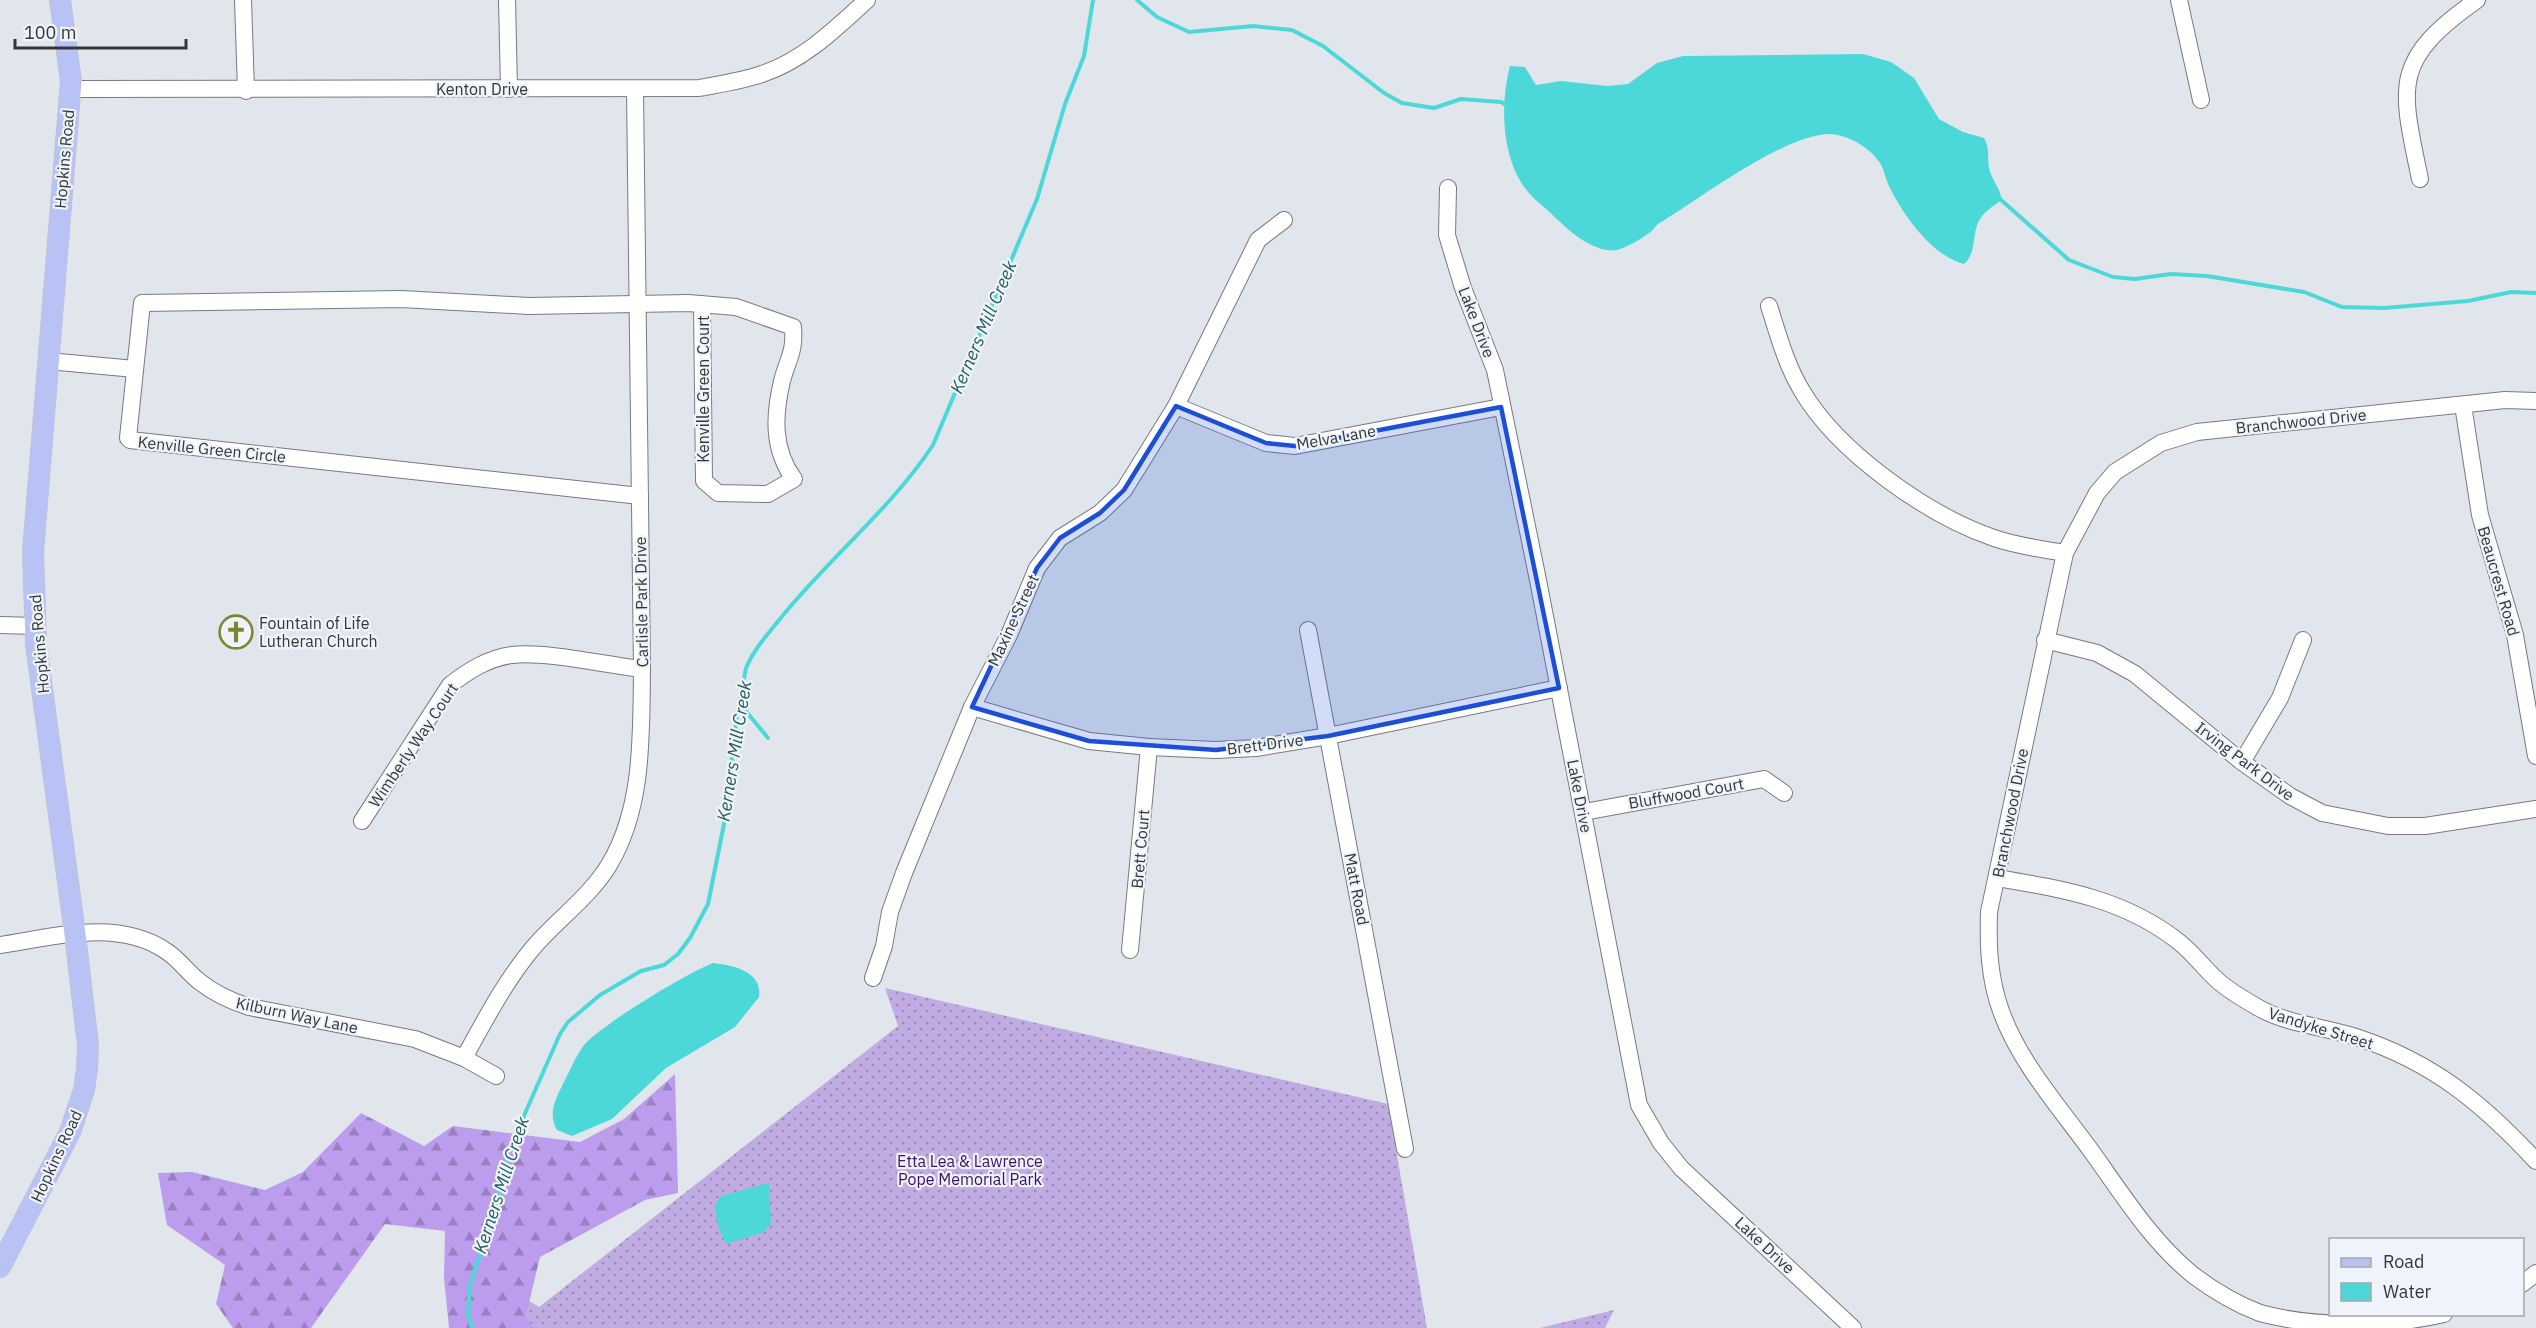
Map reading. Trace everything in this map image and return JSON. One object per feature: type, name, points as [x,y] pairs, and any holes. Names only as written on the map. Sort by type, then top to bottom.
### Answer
[{"type":"main road","name":"Hopkins Road","points":[[0,1267],[67,1140],[84,1090],[88,1045],[35,626],[33,552],[70,89],[60,0]]},
{"type":"street","points":[[243,0],[246,91]]},
{"type":"street","points":[[507,0],[508,89]]},
{"type":"street","name":"Kenton Drive","points":[[70,89],[246,91],[699,88],[763,74],[796,58],[819,43],[867,0]]},
{"type":"street","points":[[2179,0],[2201,100]]},
{"type":"street","points":[[2420,179],[2406,110],[2410,73],[2429,38],[2442,24],[2477,0]]},
{"type":"street","name":"Carlisle Park Drive","points":[[464,1058],[496,998],[514,973],[557,921],[590,892],[609,865],[621,840],[631,808],[640,756],[642,669],[635,90]]},
{"type":"street","name":"Lake Drive","points":[[1448,188],[1447,235],[1463,288],[1495,370],[1584,812],[1639,1105],[1655,1134],[1681,1168],[1853,1328]]},
{"type":"street","name":"Maxine Street","points":[[873,978],[897,892],[972,707],[1009,635],[1037,568],[1060,538],[1100,513],[1124,490],[1176,406],[1258,240],[1284,220]]},
{"type":"street","name":"Kenville Green Circle","points":[[638,305],[506,305],[401,299],[145,302],[142,303],[128,438],[640,496]]},
{"type":"street","name":"Kenville Green Court","points":[[638,305],[702,304],[736,307],[793,327],[795,349],[783,379],[776,414],[778,448],[794,478],[768,494],[718,493],[704,481],[702,304]]},
{"type":"street","points":[[1769,306],[1792,373],[1802,391],[1831,428],[1871,466],[1910,495],[1965,526],[2019,545],[2065,554]]},
{"type":"street","points":[[48,361],[135,369]]},
{"type":"street","name":"Branchwood Drive","points":[[2428,1316],[2358,1325],[2326,1326],[2280,1320],[2236,1302],[2210,1287],[2173,1257],[2053,1099],[2008,1029],[2000,1010],[1990,964],[1989,912],[2065,554],[2097,493],[2115,472],[2162,443],[2197,432],[2505,400],[2536,401]]},
{"type":"street","name":"Beaucrest Road","points":[[2463,405],[2481,515],[2515,635],[2536,756]]},
{"type":"street","name":"Melva Lane","points":[[1176,406],[1266,443],[1294,446],[1501,407]]},
{"type":"street","points":[[0,626],[35,626]]},
{"type":"street","name":"Matt Road","points":[[1308,630],[1405,1149]]},
{"type":"street","name":"Irving Park Drive","points":[[2045,640],[2097,653],[2135,674],[2242,762],[2290,796],[2322,813],[2356,822],[2388,826],[2425,826],[2536,809]]},
{"type":"street","points":[[2242,762],[2280,698],[2303,640]]},
{"type":"street","name":"Wimberly Way Court","points":[[362,821],[450,685],[469,670],[490,660],[512,655],[541,655],[642,669]]},
{"type":"street","name":"Brett Drive","points":[[972,707],[1089,741],[1149,747],[1256,748],[1328,736],[1559,688]]},
{"type":"street","name":"Brett Court","points":[[1130,950],[1149,747]]},
{"type":"street","name":"Bluffwood Court","points":[[1584,812],[1764,779],[1784,793]]},
{"type":"street","name":"Vandyke Street","points":[[1997,878],[2072,890],[2123,907],[2180,942],[2219,982],[2261,1009],[2291,1021],[2358,1037],[2422,1064],[2489,1112],[2536,1161]]},
{"type":"street","name":"Kilburn Way Lane","points":[[0,945],[75,934],[113,932],[140,937],[167,951],[200,982],[223,998],[249,1007],[415,1040],[464,1058],[496,1076]]},
{"type":"street","points":[[2524,1283],[2536,1273]]},
{"type":"highlighted area","points":[[1176,406],[1266,443],[1295,446],[1501,407],[1559,688],[1328,736],[1216,750],[1089,741],[972,707],[1037,568],[1060,538],[1100,513],[1124,490]]},
{"type":"green space","name":"Etta Lea & Lawrence Pope Memorial Park","points":[[885,988],[1388,1104],[1427,1328],[482,1328],[506,1287],[539,1307],[898,1026]]},
{"type":"green space","points":[[675,1074],[678,1193],[645,1200],[540,1257],[526,1315],[533,1328],[449,1328],[444,1278],[445,1231],[385,1224],[311,1328],[233,1328],[216,1304],[225,1265],[167,1225],[158,1173],[192,1172],[265,1190],[303,1172],[361,1113],[424,1146],[453,1126],[580,1142],[624,1119]]},
{"type":"green space","points":[[1614,1310],[1605,1328],[1540,1328]]},
{"type":"water","points":[[1863,54],[1891,62],[1914,78],[1939,119],[1963,132],[1984,138],[1986,142],[1990,172],[2002,200],[1987,211],[1979,221],[1969,258],[1964,264],[1940,252],[1919,232],[1894,196],[1881,165],[1875,157],[1858,143],[1837,135],[1811,137],[1766,156],[1658,224],[1642,238],[1615,250],[1603,249],[1590,244],[1566,228],[1526,189],[1516,174],[1510,156],[1504,119],[1510,66],[1525,67],[1536,85],[1561,81],[1607,86],[1628,84],[1657,63],[1683,56]]},
{"type":"water","points":[[713,963],[745,971],[756,981],[759,988],[759,997],[735,1027],[666,1068],[612,1119],[572,1136],[557,1130],[553,1119],[555,1102],[584,1045],[593,1036],[645,1000]]},
{"type":"water","points":[[769,1183],[771,1223],[764,1232],[726,1244],[717,1223],[715,1205],[721,1196]]},
{"type":"waterway","name":"Kerners Mill Creek","points":[[472,1328],[468,1313],[470,1285],[505,1175],[508,1152],[560,1034],[568,1022],[600,995],[641,971],[664,965],[678,954],[690,938],[708,904],[724,824],[737,715],[746,668],[757,648],[780,619],[898,491],[933,445],[1037,199],[1065,104],[1084,56],[1093,0]]},
{"type":"waterway","points":[[1137,0],[1157,17],[1189,32],[1253,26],[1292,30],[1323,46],[1384,93],[1402,103],[1434,108],[1461,99],[1501,102],[1506,105]]},
{"type":"waterway","points":[[2000,199],[2069,260],[2113,277],[2135,279],[2171,274],[2207,276],[2304,292],[2342,307],[2384,308],[2468,301],[2511,292],[2536,293]]},
{"type":"waterway","points":[[740,704],[768,738]]},
{"type":"place","name":"Fountain of Life Lutheran Church","points":[[236,632]]}]
